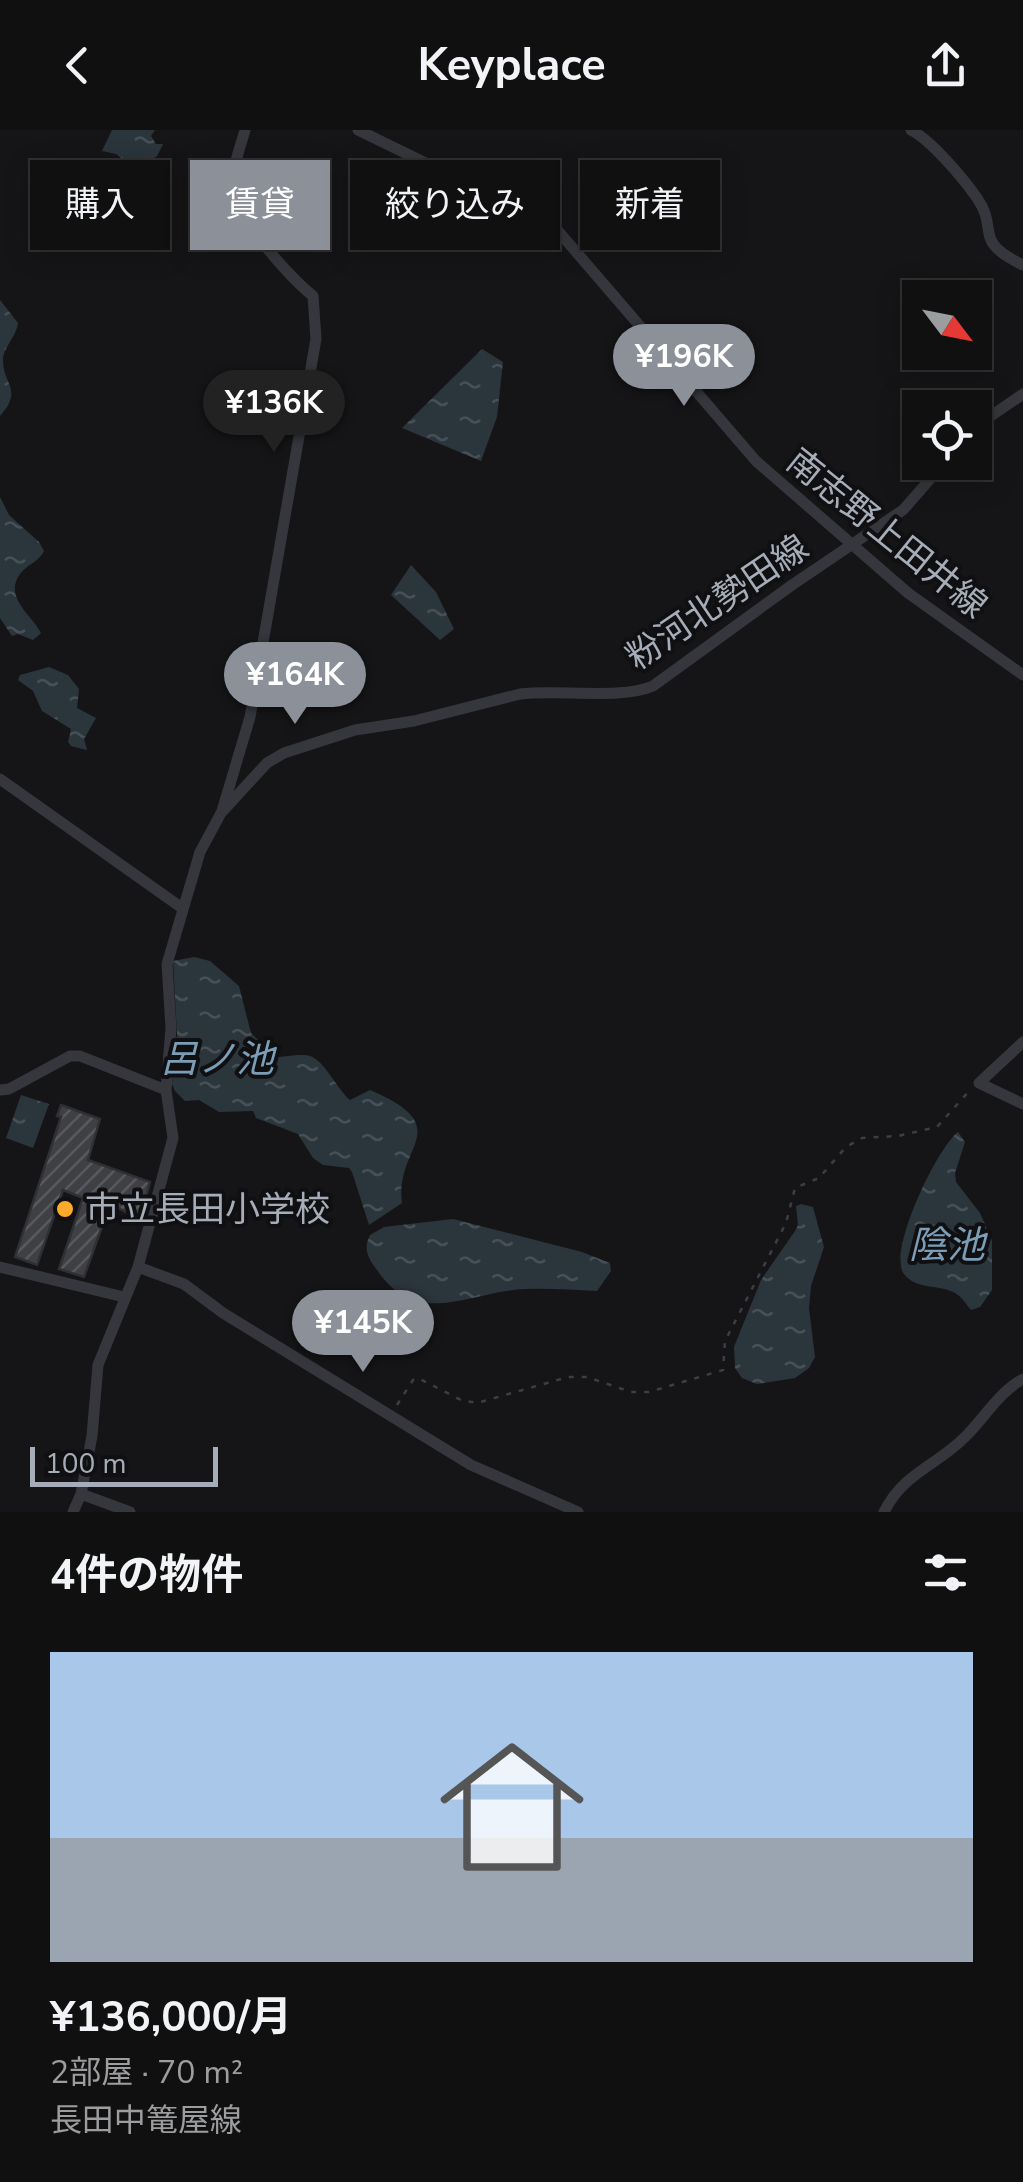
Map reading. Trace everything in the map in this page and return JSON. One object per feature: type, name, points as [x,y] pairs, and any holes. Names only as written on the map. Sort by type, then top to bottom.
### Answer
[{"type":"street","points":[[221,813],[250,716],[316,339],[313,296],[299,284],[235,200],[232,177],[245,130]]},
{"type":"street","name":"南志野上田井線","points":[[358,130],[554,226],[756,461],[908,593],[1023,675]]},
{"type":"street","points":[[911,130],[927,140],[979,201],[990,242],[1000,254],[1023,265]]},
{"type":"street","points":[[992,415],[1023,394]]},
{"type":"street","name":"粉河北勢田線","points":[[73,1512],[81,1494],[92,1436],[98,1365],[138,1267],[172,1138],[166,1090],[170,1028],[167,964],[200,852],[221,813],[267,763],[313,742],[520,694],[644,690],[903,510],[929,480]]},
{"type":"street","points":[[0,779],[182,908]]},
{"type":"street","points":[[1023,1042],[979,1083],[1023,1104]]},
{"type":"street","points":[[0,1090],[9,1089],[70,1056],[80,1056],[166,1090]]},
{"type":"street","points":[[0,1267],[124,1297]]},
{"type":"street","points":[[138,1267],[184,1284],[238,1322],[488,1474],[558,1508],[578,1512]]},
{"type":"street","points":[[884,1512],[894,1492],[906,1480],[966,1437],[1002,1395],[1023,1379]]},
{"type":"street","points":[[81,1494],[130,1512]]},
{"type":"path","points":[[390,1416],[418,1378],[461,1400],[477,1403],[568,1376],[588,1377],[631,1392],[649,1392],[723,1370],[725,1340],[786,1223],[796,1188],[819,1178],[846,1147],[862,1138],[898,1136],[938,1127],[979,1083]]},
{"type":"water","points":[[112,130],[155,130],[151,136],[156,144],[163,144],[151,160],[124,160],[102,151]]},
{"type":"water","points":[[0,300],[18,323],[3,357],[11,394],[0,416]]},
{"type":"water","points":[[482,349],[503,362],[497,417],[481,461],[402,428]]},
{"type":"water","points":[[0,497],[9,515],[44,551],[23,571],[15,590],[41,633],[33,640],[18,634],[12,636],[0,618]]},
{"type":"water","points":[[411,565],[436,592],[454,629],[440,640],[391,595]]},
{"type":"water","points":[[49,667],[68,675],[79,689],[77,708],[96,718],[84,739],[87,750],[71,746],[71,729],[42,711],[33,691],[18,680],[20,675]]},
{"type":"water","name":"呂ノ池","points":[[194,957],[210,961],[239,986],[251,1033],[275,1057],[310,1056],[321,1063],[350,1100],[370,1090],[397,1103],[411,1116],[417,1127],[416,1139],[402,1183],[402,1203],[369,1225],[349,1168],[323,1165],[313,1158],[298,1134],[256,1118],[253,1111],[219,1112],[199,1100],[185,1101],[175,1091],[173,961]]},
{"type":"water","points":[[21,1095],[49,1104],[33,1148],[6,1138]]},
{"type":"water","name":"陰池","points":[[958,1132],[965,1142],[956,1182],[980,1213],[992,1241],[992,1290],[980,1307],[971,1310],[955,1293],[909,1279],[901,1262],[908,1224],[927,1178]]},
{"type":"water","points":[[796,1206],[813,1207],[824,1247],[811,1286],[809,1308],[815,1357],[809,1368],[795,1378],[757,1384],[742,1378],[735,1368],[734,1347],[761,1280],[798,1225]]},
{"type":"water","points":[[453,1219],[582,1252],[610,1263],[611,1271],[597,1291],[526,1289],[427,1303],[410,1299],[393,1288],[369,1257],[370,1235],[384,1227]]},
{"type":"building","points":[[61,1105],[100,1119],[88,1160],[150,1182],[140,1219],[110,1204],[84,1277],[59,1269],[83,1198],[63,1190],[37,1265],[15,1257],[61,1117],[57,1116]]},
{"type":"place","name":"市立長田小学校","points":[[65,1209]]}]
